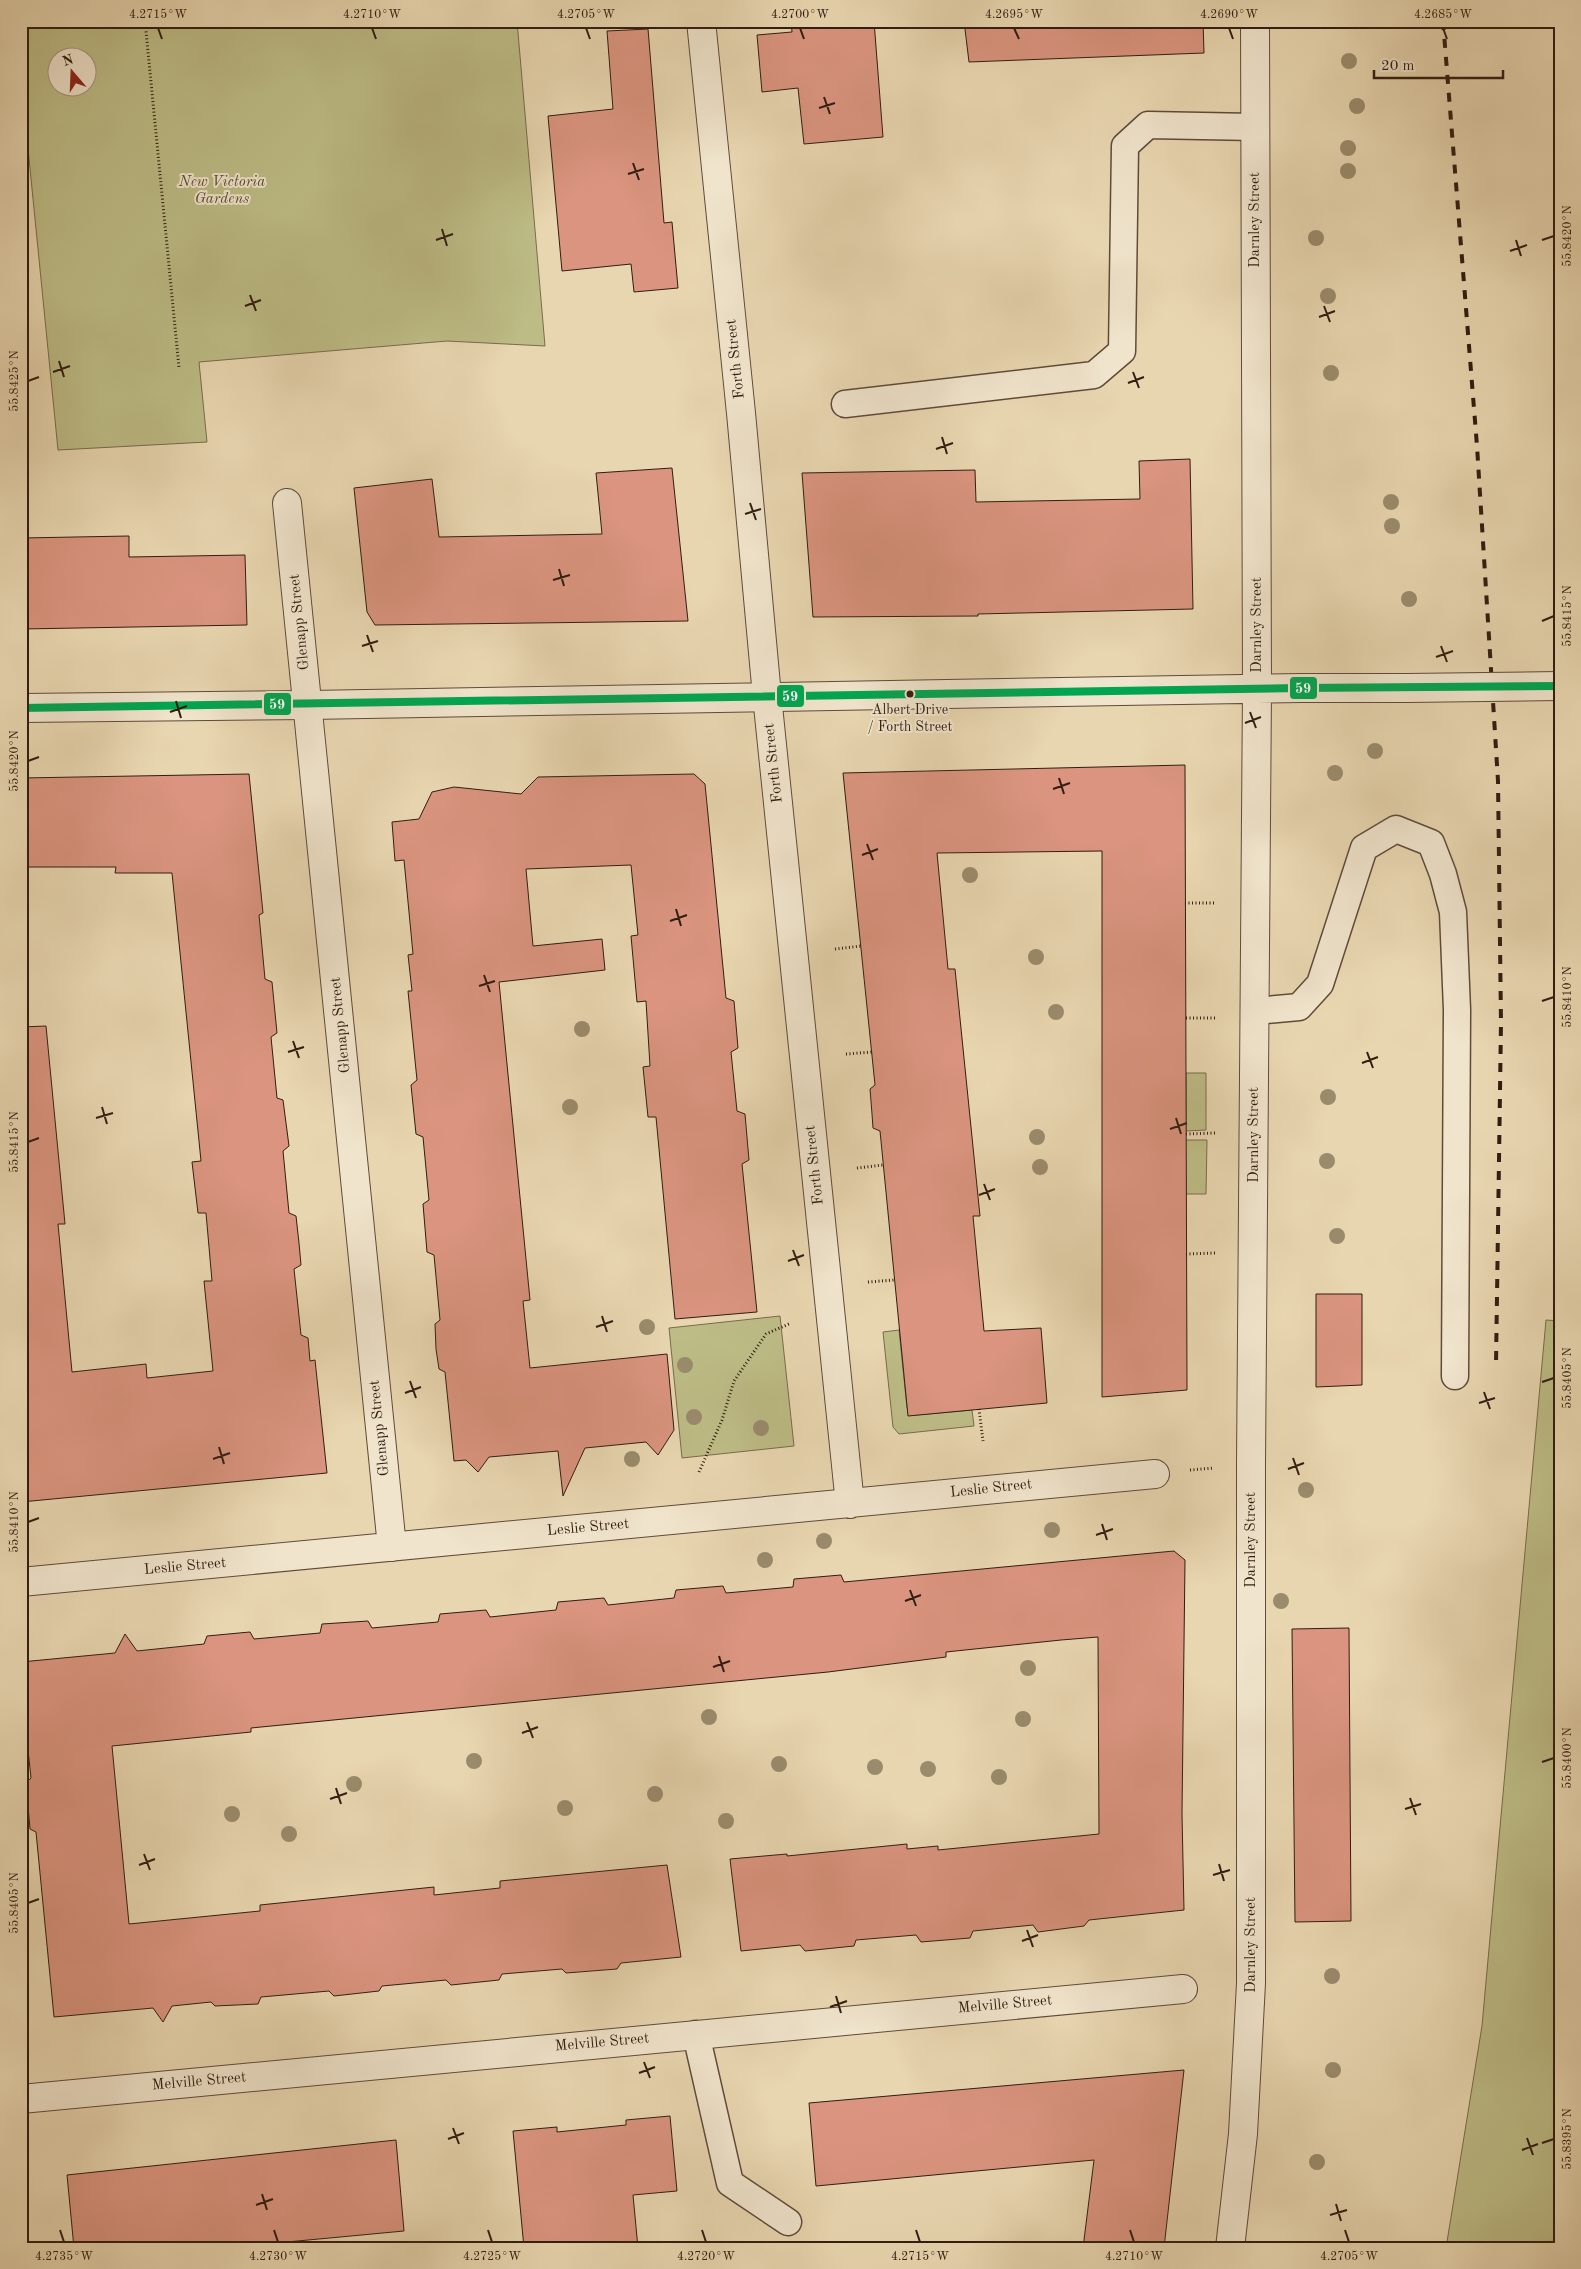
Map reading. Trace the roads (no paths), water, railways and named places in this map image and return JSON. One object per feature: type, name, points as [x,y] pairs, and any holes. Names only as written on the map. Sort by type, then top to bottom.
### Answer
[{"type":"street","name":"Forth Street","points":[[702,21],[767,696],[850,1504]]},
{"type":"street","name":"Darnley Street","points":[[1230,2248],[1243,2134],[1251,1982],[1251,1465],[1257,689],[1255,21]]},
{"type":"street","name":"Glenapp Street","points":[[287,503],[309,706],[392,1547]]},
{"type":"street","points":[[21,708],[309,706],[767,696],[1560,686]]},
{"type":"street","name":"Leslie Street","points":[[21,1582],[1155,1474]]},
{"type":"street","name":"Melville Street","points":[[21,2099],[1183,1988]]},
{"type":"lane","points":[[845,404],[1094,375],[1122,351],[1125,146],[1148,125],[1255,127]]},
{"type":"lane","points":[[1255,1011],[1299,1007],[1320,984],[1364,848],[1396,829],[1431,843],[1453,912],[1457,1010],[1455,1376]]},
{"type":"lane","points":[[696,2034],[730,2183],[788,2222]]},
{"type":"railway","points":[[1443,21],[1477,446],[1498,781],[1501,1023],[1496,1365]]},
{"type":"place","name":"Albert Drive / Forth Street","points":[[910,694]]},
{"type":"park label","name":"New Victoria Gardens","points":[[222,190]]}]
